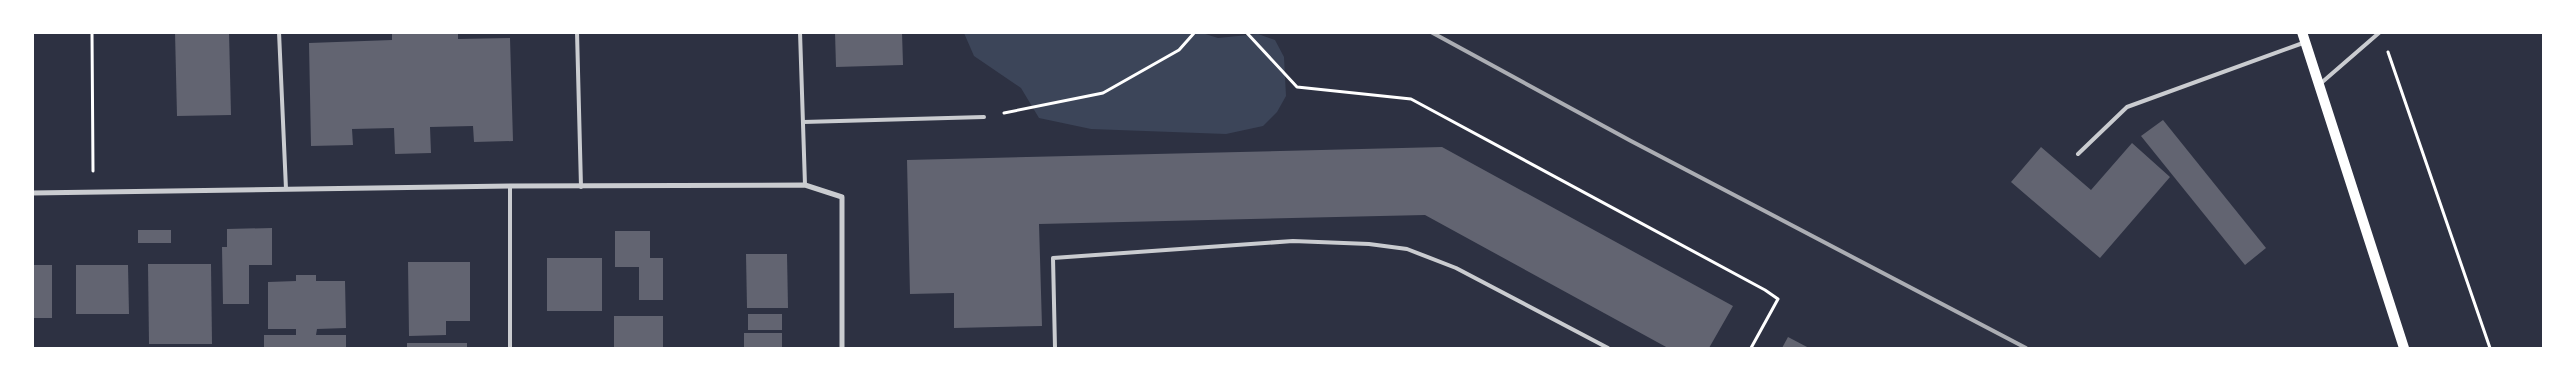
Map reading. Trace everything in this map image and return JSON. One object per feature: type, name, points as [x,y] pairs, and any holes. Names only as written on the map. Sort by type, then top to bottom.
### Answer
[{"type":"main road","points":[[2304,37],[2404,348]]},
{"type":"street","points":[[32,193],[510,186],[805,185],[842,197],[842,348]]},
{"type":"lane","points":[[279,32],[286,189]]},
{"type":"lane","points":[[577,32],[581,187]]},
{"type":"lane","points":[[800,32],[805,185]]},
{"type":"lane","points":[[2320,84],[2380,32]]},
{"type":"lane","points":[[2078,154],[2127,106],[2304,37]]},
{"type":"lane","points":[[803,122],[984,117]]},
{"type":"lane","points":[[510,186],[510,348]]},
{"type":"lane","points":[[1056,348],[1053,258],[1293,241],[1369,244],[1407,249],[1456,268],[1608,348]]},
{"type":"path","points":[[92,32],[93,192]]},
{"type":"path","points":[[984,117],[1104,93],[1179,50],[1195,32]]},
{"type":"path","points":[[1246,32],[1297,87],[1411,99],[1765,290],[1778,299],[1751,348]]},
{"type":"path","points":[[2388,51],[2490,348]]},
{"type":"shaded area","points":[[1199,32],[1218,38],[1258,34],[1275,40],[1284,57],[1286,96],[1277,112],[1263,126],[1226,134],[1091,129],[1039,118],[1021,88],[974,56],[964,33]]},
{"type":"building","points":[[175,32],[229,32],[231,115],[177,116]]},
{"type":"building","points":[[392,32],[458,32],[458,39],[510,38],[513,141],[474,142],[473,126],[430,127],[431,153],[395,154],[394,128],[352,129],[353,145],[311,146],[309,43],[392,40]]},
{"type":"building","points":[[835,32],[902,32],[903,65],[836,67]]},
{"type":"building","points":[[2163,120],[2266,248],[2245,265],[2141,136]]},
{"type":"building","points":[[2132,143],[2170,177],[2100,258],[2011,182],[2041,147],[2091,190]]},
{"type":"building","points":[[1442,147],[1733,306],[1709,348],[1668,348],[1425,215],[1039,224],[1042,326],[954,328],[954,293],[910,294],[907,160]]},
{"type":"building","points":[[272,228],[272,265],[249,265],[249,304],[223,304],[222,247],[227,247],[227,229]]},
{"type":"building","points":[[138,230],[171,230],[171,243],[138,243]]},
{"type":"building","points":[[615,231],[650,231],[650,258],[663,258],[663,300],[639,300],[639,267],[615,267]]},
{"type":"building","points":[[746,254],[787,254],[788,308],[747,308]]},
{"type":"building","points":[[547,258],[602,258],[602,311],[547,311]]},
{"type":"building","points":[[408,262],[470,262],[470,321],[446,321],[446,335],[409,336]]},
{"type":"building","points":[[148,264],[211,264],[212,344],[149,344]]},
{"type":"building","points":[[32,265],[52,265],[52,318],[32,318]]},
{"type":"building","points":[[76,265],[128,265],[129,314],[76,314]]},
{"type":"building","points":[[296,275],[316,275],[316,281],[345,281],[346,328],[317,329],[316,335],[346,335],[346,348],[264,348],[264,335],[296,335],[296,329],[268,329],[268,282],[296,281]]},
{"type":"building","points":[[748,314],[782,314],[782,330],[748,330]]},
{"type":"building","points":[[614,316],[663,316],[663,348],[614,348]]},
{"type":"building","points":[[744,333],[782,333],[782,348],[744,348]]},
{"type":"building","points":[[1788,337],[1809,348],[1782,348]]},
{"type":"building","points":[[407,343],[467,343],[467,348],[407,348]]},
{"type":"railway","points":[[1431,32],[1631,141],[2026,348]]}]
